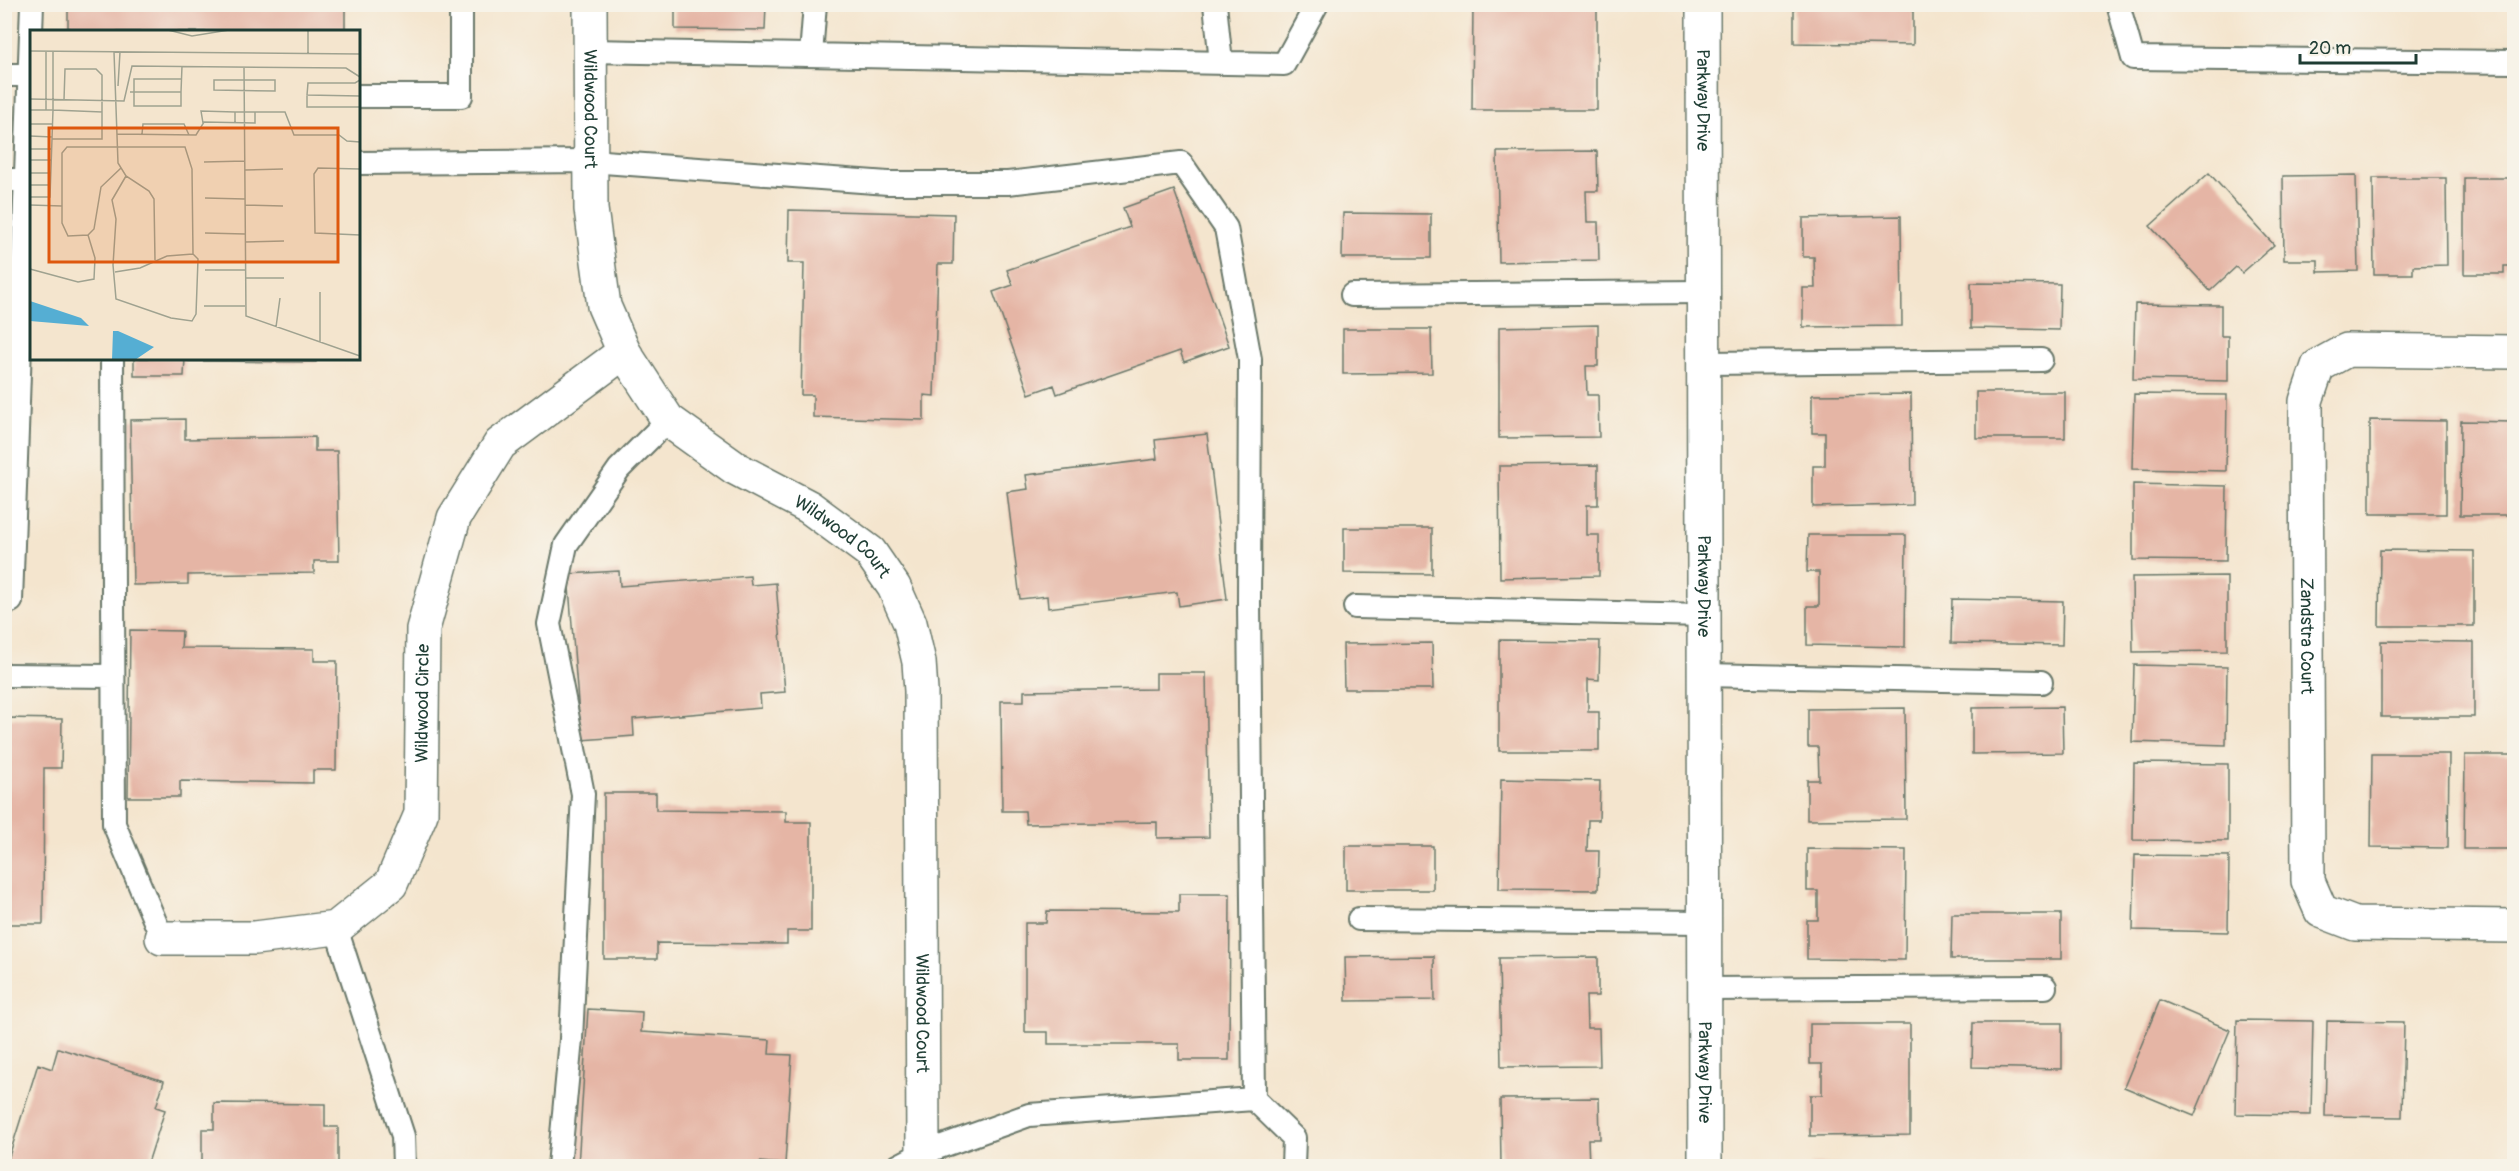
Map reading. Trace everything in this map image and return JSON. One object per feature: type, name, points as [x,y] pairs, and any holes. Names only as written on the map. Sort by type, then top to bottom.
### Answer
[{"type":"street","name":"Wildwood Court","points":[[590,4],[591,208],[604,306],[624,352],[668,420],[735,468],[809,507],[870,552],[894,587],[910,623],[919,662],[921,691],[911,1160]]},
{"type":"street","name":"Parkway Drive","points":[[1703,4],[1705,1167]]},
{"type":"street","name":"Zandstra Court","points":[[2514,352],[2347,350],[2318,366],[2306,401],[2308,881],[2321,911],[2355,924],[2514,927]]},
{"type":"street","name":"Wildwood Circle","points":[[336,928],[391,884],[421,814],[423,629],[454,518],[500,444],[624,352]]},
{"type":"street","points":[[162,938],[255,938],[336,928]]},
{"type":"lane","points":[[31,30],[32,4]]},
{"type":"lane","points":[[360,96],[461,96],[461,4]]},
{"type":"lane","points":[[811,55],[815,4]]},
{"type":"lane","points":[[1215,4],[1221,63]]},
{"type":"lane","points":[[590,51],[1284,64],[1317,4]]},
{"type":"lane","points":[[2118,4],[2133,58],[2514,62]]},
{"type":"lane","points":[[4,75],[30,90],[15,180],[11,389],[11,601],[4,601]]},
{"type":"lane","points":[[360,163],[590,161],[888,183],[1008,183],[1181,163],[1227,228],[1250,358],[1249,602],[1254,1099],[1294,1138],[1293,1167]]},
{"type":"lane","points":[[1352,295],[1703,292]]},
{"type":"lane","points":[[112,360],[114,824],[162,938]]},
{"type":"lane","points":[[1704,363],[2041,360]]},
{"type":"lane","points":[[559,1167],[571,1039],[583,794],[549,624],[566,545],[619,469],[668,420]]},
{"type":"lane","points":[[1355,607],[1704,615]]},
{"type":"lane","points":[[4,675],[113,676]]},
{"type":"lane","points":[[1704,675],[2041,682]]},
{"type":"lane","points":[[1359,919],[1704,922]]},
{"type":"lane","points":[[336,928],[403,1136],[404,1167]]},
{"type":"lane","points":[[1705,989],[2045,987]]},
{"type":"lane","points":[[911,1160],[1029,1114],[1254,1099]]},
{"type":"building","points":[[68,4],[345,4],[345,30],[68,30]]},
{"type":"building","points":[[675,4],[766,4],[765,30],[675,29]]},
{"type":"building","points":[[1473,4],[1597,4],[1597,110],[1472,110]]},
{"type":"building","points":[[1794,4],[1913,4],[1913,45],[1794,43]]},
{"type":"building","points":[[1597,151],[1598,191],[1586,191],[1587,222],[1598,222],[1599,260],[1499,262],[1497,152]]},
{"type":"building","points":[[2209,173],[2274,245],[2242,273],[2236,267],[2210,291],[2150,226]]},
{"type":"building","points":[[2356,175],[2358,271],[2318,272],[2318,260],[2284,260],[2283,176]]},
{"type":"building","points":[[2373,178],[2446,178],[2447,265],[2413,266],[2413,274],[2374,274]]},
{"type":"building","points":[[2464,178],[2514,178],[2514,266],[2504,266],[2504,274],[2464,274]]},
{"type":"building","points":[[1174,190],[1229,346],[1184,362],[1180,351],[1057,394],[1054,385],[1029,394],[993,292],[1013,285],[1007,270],[1130,227],[1123,208]]},
{"type":"building","points":[[789,210],[954,214],[953,264],[938,264],[934,396],[924,395],[924,420],[813,417],[813,395],[801,395],[804,263],[788,263]]},
{"type":"building","points":[[1343,213],[1431,214],[1431,258],[1342,258]]},
{"type":"building","points":[[1901,216],[1902,326],[1803,327],[1803,288],[1815,288],[1814,257],[1803,257],[1803,218]]},
{"type":"building","points":[[1971,283],[2060,284],[2059,330],[1971,328]]},
{"type":"building","points":[[2135,304],[2221,305],[2221,336],[2228,336],[2228,381],[2133,379]]},
{"type":"building","points":[[1598,325],[1598,366],[1586,366],[1587,395],[1598,395],[1599,437],[1499,438],[1499,327]]},
{"type":"building","points":[[1343,329],[1431,329],[1432,373],[1343,374]]},
{"type":"building","points":[[134,360],[185,360],[184,376],[134,376]]},
{"type":"building","points":[[316,360],[316,362],[189,361]]},
{"type":"building","points":[[1976,392],[2065,392],[2065,438],[1976,438]]},
{"type":"building","points":[[1911,394],[1912,505],[1813,507],[1813,466],[1825,466],[1825,433],[1812,433],[1812,395]]},
{"type":"building","points":[[2134,394],[2227,395],[2226,471],[2132,469]]},
{"type":"building","points":[[185,419],[185,439],[315,437],[315,451],[337,451],[339,561],[314,561],[314,573],[188,575],[188,584],[133,585],[130,420]]},
{"type":"building","points":[[2370,420],[2446,421],[2446,514],[2370,514]]},
{"type":"building","points":[[2461,421],[2514,422],[2514,515],[2460,515]]},
{"type":"building","points":[[1207,434],[1227,599],[1179,606],[1177,592],[1048,608],[1047,596],[1020,599],[1007,492],[1028,489],[1026,475],[1157,459],[1155,440]]},
{"type":"building","points":[[1598,465],[1598,505],[1587,505],[1587,535],[1599,535],[1599,576],[1500,578],[1499,466]]},
{"type":"building","points":[[2133,484],[2227,486],[2226,561],[2133,560]]},
{"type":"building","points":[[1344,528],[1432,528],[1432,574],[1344,573]]},
{"type":"building","points":[[1808,535],[1906,535],[1905,647],[1807,645],[1807,606],[1819,606],[1819,572],[1807,572]]},
{"type":"building","points":[[2380,550],[2474,551],[2474,626],[2379,626]]},
{"type":"building","points":[[619,571],[620,586],[750,576],[751,585],[776,583],[785,692],[760,694],[761,708],[633,719],[634,736],[581,740],[568,574]]},
{"type":"building","points":[[2227,576],[2227,651],[2133,652],[2132,577]]},
{"type":"building","points":[[1952,599],[2063,601],[2062,645],[1951,643]]},
{"type":"building","points":[[130,630],[182,631],[181,648],[314,649],[314,661],[337,661],[336,770],[313,770],[313,783],[180,781],[180,797],[128,797]]},
{"type":"building","points":[[1499,640],[1600,641],[1599,680],[1588,679],[1588,712],[1599,712],[1599,751],[1499,751]]},
{"type":"building","points":[[2381,641],[2474,642],[2474,717],[2381,717]]},
{"type":"building","points":[[1432,643],[1433,689],[1344,689],[1343,644]]},
{"type":"building","points":[[2134,665],[2227,667],[2226,745],[2132,742]]},
{"type":"building","points":[[1156,673],[1206,673],[1209,837],[1157,838],[1157,822],[1026,824],[1025,811],[1002,811],[1001,701],[1024,701],[1024,691],[1156,689]]},
{"type":"building","points":[[2062,707],[2063,753],[1972,754],[1972,708]]},
{"type":"building","points":[[1905,708],[1906,819],[1807,820],[1807,780],[1819,780],[1818,747],[1808,747],[1808,709]]},
{"type":"building","points":[[4,718],[62,719],[61,768],[44,768],[43,924],[4,924]]},
{"type":"building","points":[[2372,754],[2449,754],[2448,848],[2371,847]]},
{"type":"building","points":[[2465,755],[2514,755],[2514,849],[2464,849]]},
{"type":"building","points":[[2134,763],[2228,764],[2228,841],[2133,840]]},
{"type":"building","points":[[1501,779],[1600,781],[1599,820],[1588,820],[1587,851],[1599,851],[1598,890],[1499,889]]},
{"type":"building","points":[[604,793],[656,793],[656,810],[786,811],[786,822],[811,822],[811,931],[787,931],[787,944],[657,943],[657,959],[604,959]]},
{"type":"building","points":[[1346,846],[1433,846],[1433,890],[1346,890]]},
{"type":"building","points":[[1807,849],[1906,850],[1905,960],[1807,959],[1807,920],[1818,920],[1818,891],[1807,891]]},
{"type":"building","points":[[2135,855],[2229,856],[2228,932],[2133,930]]},
{"type":"building","points":[[1179,894],[1230,894],[1229,1060],[1179,1060],[1179,1044],[1048,1044],[1048,1032],[1025,1032],[1025,923],[1046,923],[1047,911],[1179,912]]},
{"type":"building","points":[[1952,914],[2061,914],[2061,959],[1951,959]]},
{"type":"building","points":[[1434,956],[1435,1000],[1346,1001],[1345,957]]},
{"type":"building","points":[[1598,957],[1598,996],[1586,996],[1587,1028],[1599,1028],[1600,1066],[1501,1067],[1499,958]]},
{"type":"building","points":[[2160,1000],[2230,1030],[2194,1116],[2124,1087]]},
{"type":"building","points":[[588,1009],[642,1012],[641,1032],[770,1040],[769,1054],[792,1055],[785,1164],[760,1162],[760,1166],[627,1164],[627,1166],[578,1166]]},
{"type":"building","points":[[2237,1020],[2313,1021],[2311,1115],[2235,1114]]},
{"type":"building","points":[[2327,1021],[2404,1022],[2402,1117],[2325,1116]]},
{"type":"building","points":[[1973,1023],[2062,1023],[2062,1069],[1972,1067]]},
{"type":"building","points":[[1810,1024],[1910,1024],[1910,1135],[1810,1136],[1810,1095],[1822,1095],[1822,1064],[1810,1064]]},
{"type":"building","points":[[58,1048],[164,1081],[156,1107],[165,1110],[147,1166],[6,1166],[38,1064],[52,1069]]},
{"type":"building","points":[[1599,1098],[1600,1139],[1588,1139],[1589,1166],[1501,1166],[1500,1099]]},
{"type":"building","points":[[214,1103],[325,1104],[325,1127],[338,1127],[338,1166],[202,1166],[202,1129],[214,1129]]},
{"type":"building","points":[[1811,1164],[1844,1165],[1844,1166],[1811,1166]]}]
